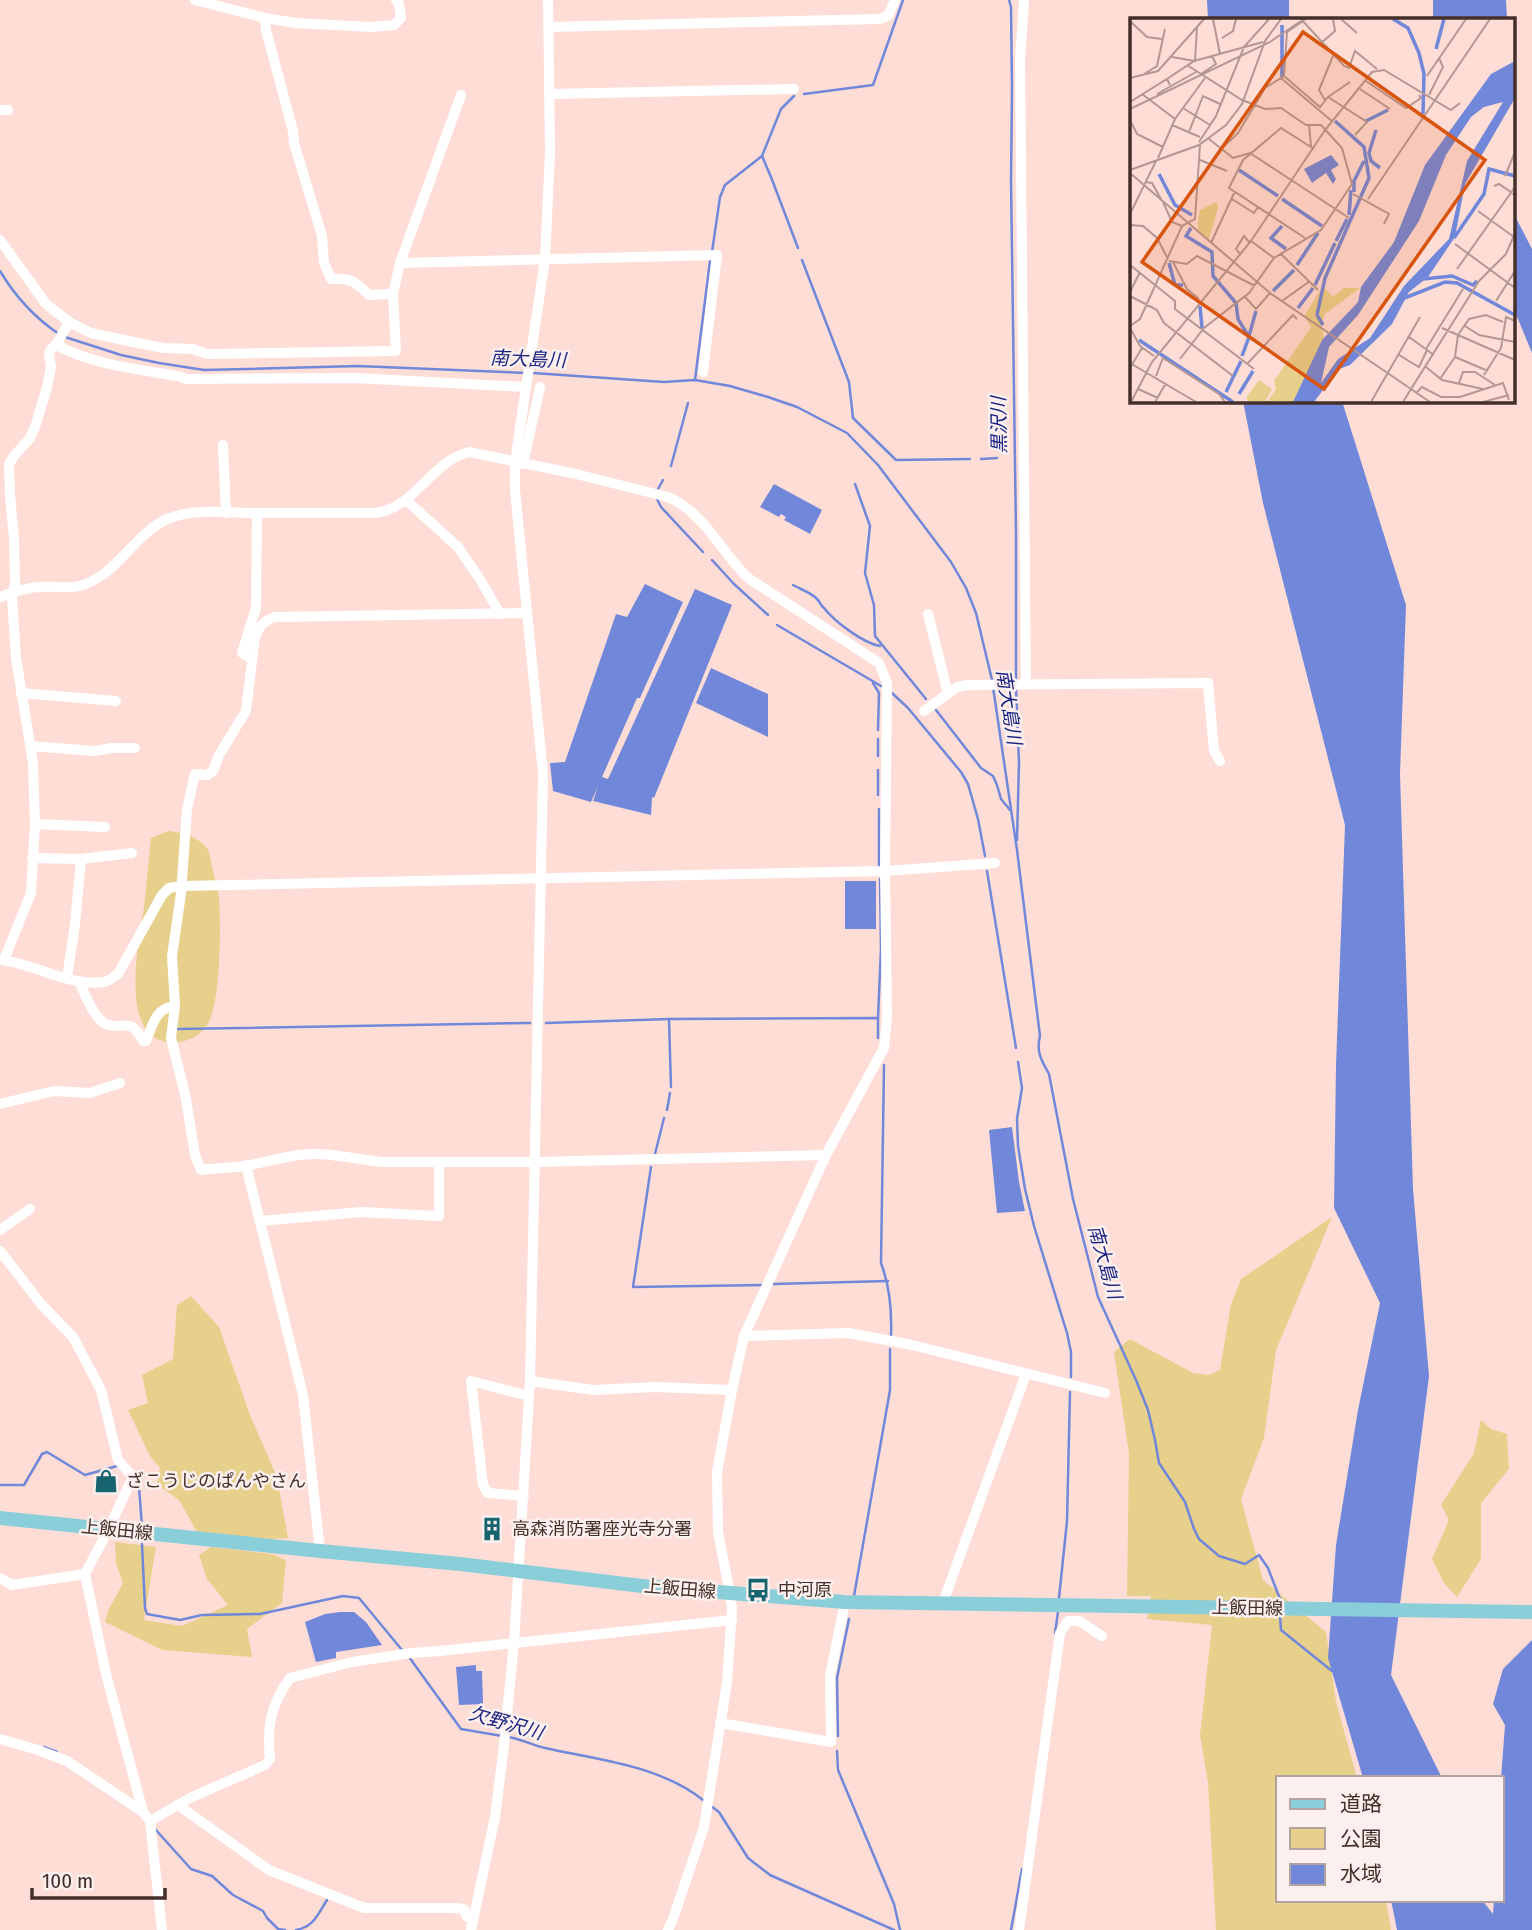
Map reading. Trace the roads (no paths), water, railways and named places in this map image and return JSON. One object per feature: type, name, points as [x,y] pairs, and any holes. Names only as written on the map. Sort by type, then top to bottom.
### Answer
[{"type":"main road","name":"上飯田線","points":[[0,1518],[518,1570],[642,1586],[845,1602],[1532,1612]]},
{"type":"street","points":[[195,0],[295,23],[371,27],[394,25],[401,18],[397,0]]},
{"type":"street","points":[[472,1925],[495,1817],[504,1745],[514,1643],[530,1381],[543,774],[515,490],[528,366],[545,259],[550,166],[548,0]]},
{"type":"street","points":[[549,26],[879,19],[888,16],[895,0]]},
{"type":"street","points":[[1008,684],[1021,176],[1020,60],[1024,0]]},
{"type":"street","points":[[265,18],[294,143],[322,236],[324,263],[331,279],[346,278],[356,282],[369,295],[393,294]]},
{"type":"street","points":[[549,93],[794,89]]},
{"type":"street","points":[[0,240],[46,304],[68,324],[91,333],[163,348],[193,349],[207,354],[396,351],[393,294],[400,263],[461,95]]},
{"type":"street","points":[[400,263],[717,255],[703,372]]},
{"type":"street","points":[[68,324],[49,354],[51,367],[36,424],[30,438],[9,464],[15,539],[13,592],[16,659],[33,764],[35,824],[30,893],[2,960],[79,981],[106,982],[118,974],[162,895],[169,888],[181,886],[885,871],[995,863]]},
{"type":"street","points":[[58,342],[76,355],[186,379],[356,378],[526,385]]},
{"type":"street","points":[[519,463],[540,387]]},
{"type":"street","points":[[223,446],[226,513]]},
{"type":"street","points":[[0,597],[38,587],[78,587],[92,581],[108,570],[151,529],[164,520],[189,513],[389,511],[448,461],[469,452],[576,474],[679,502],[693,512],[734,565],[748,578],[879,663],[887,683],[887,1018],[884,1048],[827,1155],[744,1336],[718,1472],[718,1532],[730,1594],[732,1620],[727,1682],[704,1827],[668,1930]]},
{"type":"street","points":[[405,500],[458,547],[500,614]]},
{"type":"street","points":[[252,659],[242,653],[256,608],[257,513]]},
{"type":"street","points":[[527,613],[275,617],[266,620],[258,629],[243,719],[219,755],[213,771],[207,775],[195,774],[187,809],[172,956],[175,1006],[171,1038],[186,1099],[195,1155],[201,1170],[246,1166],[279,1157],[312,1154],[383,1162],[534,1162],[827,1155]]},
{"type":"street","points":[[928,614],[948,694]]},
{"type":"street","points":[[923,710],[957,687],[968,685],[1208,683],[1214,751],[1220,761]]},
{"type":"street","points":[[21,693],[116,701]]},
{"type":"street","points":[[30,746],[94,751],[135,748]]},
{"type":"street","points":[[35,824],[105,827]]},
{"type":"street","points":[[32,858],[81,859],[132,853]]},
{"type":"street","points":[[66,978],[75,924],[81,859]]},
{"type":"street","points":[[79,981],[99,1019],[109,1025],[132,1026],[143,1041],[146,1041],[155,1017],[164,1008],[175,1006]]},
{"type":"street","points":[[0,1104],[54,1091],[90,1093],[120,1083]]},
{"type":"street","points":[[260,1221],[361,1212],[439,1216],[439,1162]]},
{"type":"street","points":[[246,1166],[303,1395],[320,1551]]},
{"type":"street","points":[[0,1230],[30,1209]]},
{"type":"street","points":[[0,1251],[41,1304],[72,1337],[101,1390],[118,1460],[131,1481],[85,1574],[106,1674],[147,1816],[163,1930]]},
{"type":"street","points":[[744,1336],[849,1333],[912,1345],[1105,1393]]},
{"type":"street","points":[[945,1597],[1026,1374]]},
{"type":"street","points":[[524,1496],[488,1493],[483,1485],[471,1381],[529,1396]]},
{"type":"street","points":[[530,1381],[593,1390],[655,1387],[732,1390]]},
{"type":"street","points":[[0,1578],[12,1585],[85,1574]]},
{"type":"street","points":[[720,1723],[831,1742],[830,1676],[845,1602]]},
{"type":"street","points":[[147,1816],[178,1805],[265,1765],[270,1759],[269,1721],[280,1693],[290,1678],[352,1662],[407,1653],[732,1620]]},
{"type":"street","points":[[1019,1930],[1060,1633],[1068,1621],[1079,1621],[1102,1636]]},
{"type":"street","points":[[0,1738],[66,1761],[147,1816]]},
{"type":"street","points":[[178,1805],[270,1870],[364,1908],[464,1909],[472,1925]]},
{"type":"water","points":[[1207,0],[1289,0],[1289,18],[1208,18]]},
{"type":"water","points":[[1433,0],[1506,0],[1507,18],[1433,18]]},
{"type":"water","points":[[1514,108],[1515,121],[1514,214]]},
{"type":"water","points":[[1514,214],[1532,249],[1532,353],[1514,309]]},
{"type":"water","points":[[1243,402],[1342,402],[1406,605],[1400,774],[1413,1189],[1429,1376],[1391,1675],[1441,1776],[1362,1776],[1328,1658],[1336,1545],[1358,1410],[1380,1303],[1334,1208],[1336,1065],[1345,825],[1263,503]]},
{"type":"water","points":[[774,484],[822,510],[810,534],[784,520],[786,517],[781,514],[779,517],[760,507]]},
{"type":"water","points":[[645,584],[683,602],[602,777],[608,779],[695,589],[732,605],[654,798],[652,797],[651,815],[593,801],[598,786],[591,802],[553,791],[550,763],[565,762],[616,614],[627,617]]},
{"type":"water","points":[[711,668],[768,694],[768,737],[696,703]]},
{"type":"water","points":[[845,881],[876,881],[876,929],[845,929]]},
{"type":"water","points":[[1012,1127],[1025,1211],[997,1213],[989,1130]]},
{"type":"water","points":[[354,1612],[366,1622],[382,1645],[336,1652],[336,1658],[316,1662],[305,1622],[325,1614]]},
{"type":"water","points":[[1532,1640],[1532,1930],[1397,1930],[1391,1902],[1484,1902],[1493,1914],[1494,1902],[1504,1902],[1504,1776],[1501,1776],[1505,1725],[1493,1704],[1503,1669]]},
{"type":"water","points":[[476,1665],[476,1671],[482,1671],[483,1704],[459,1705],[456,1667]]},
{"type":"waterway","points":[[804,94],[873,85],[903,0]]},
{"type":"waterway","name":"黒沢川","points":[[1009,0],[1012,87],[1016,682]]},
{"type":"waterway","points":[[712,252],[720,197],[725,185],[762,156],[781,109],[794,96]]},
{"type":"waterway","points":[[762,156],[798,248]]},
{"type":"waterway","points":[[802,260],[849,382],[853,418],[896,460],[970,459]]},
{"type":"waterway","points":[[695,380],[710,261]]},
{"type":"waterway","name":"南大島川","points":[[0,271],[26,306],[59,334]]},
{"type":"waterway","name":"南大島川","points":[[65,337],[121,355],[204,370],[358,366],[526,373]]},
{"type":"waterway","name":"南大島川","points":[[533,373],[664,382],[695,380],[730,386],[797,407],[847,433],[878,465],[951,562],[976,613],[992,680]]},
{"type":"waterway","points":[[671,466],[688,403]]},
{"type":"waterway","points":[[981,459],[997,458]]},
{"type":"waterway","points":[[658,489],[663,480]]},
{"type":"waterway","points":[[855,484],[870,526],[865,573],[874,605],[875,636],[926,699]]},
{"type":"waterway","points":[[657,499],[661,507],[703,552]]},
{"type":"waterway","points":[[712,560],[768,615]]},
{"type":"waterway","points":[[793,585],[815,597],[829,614],[850,631],[880,646]]},
{"type":"waterway","points":[[777,625],[881,686]]},
{"type":"waterway","points":[[873,683],[879,693],[878,730]]},
{"type":"waterway","name":"南大島川","points":[[993,687],[1017,850],[1040,1036],[1039,1051],[1049,1074],[1073,1199],[1098,1297],[1148,1410],[1159,1463],[1185,1502],[1199,1539],[1219,1556],[1245,1564],[1259,1555],[1268,1568],[1280,1605]]},
{"type":"waterway","name":"黒沢川","points":[[1016,689],[1019,762],[1017,840]]},
{"type":"waterway","points":[[892,693],[908,708],[968,784],[985,856]]},
{"type":"waterway","points":[[936,710],[981,768],[993,776],[1001,799],[1010,810]]},
{"type":"waterway","points":[[878,739],[878,756]]},
{"type":"waterway","points":[[878,770],[878,795]]},
{"type":"waterway","points":[[879,809],[879,868]]},
{"type":"waterway","points":[[987,871],[1016,1048]]},
{"type":"waterway","points":[[878,1018],[880,879]]},
{"type":"waterway","points":[[546,1023],[670,1019],[878,1018],[878,1038]]},
{"type":"waterway","points":[[669,1019],[671,1087]]},
{"type":"waterway","points":[[177,1029],[530,1023]]},
{"type":"waterway","points":[[1018,1062],[1022,1088],[1017,1119],[1018,1146],[1025,1189],[1067,1333],[1071,1352],[1071,1377]]},
{"type":"waterway","points":[[884,1065],[881,1263],[890,1298],[891,1335]]},
{"type":"waterway","points":[[667,1110],[670,1093]]},
{"type":"waterway","points":[[655,1154],[664,1118]]},
{"type":"waterway","points":[[651,1167],[633,1287],[764,1285]]},
{"type":"waterway","points":[[773,1284],[888,1281]]},
{"type":"waterway","points":[[854,1596],[890,1390],[890,1349]]},
{"type":"waterway","points":[[1059,1598],[1067,1521],[1070,1392]]},
{"type":"waterway","name":"欠野沢川","points":[[0,1485],[24,1485],[42,1454],[47,1452],[85,1475],[117,1466]]},
{"type":"waterway","name":"欠野沢川","points":[[134,1484],[139,1487],[142,1527]]},
{"type":"waterway","name":"欠野沢川","points":[[142,1544],[147,1614],[180,1620],[202,1615],[260,1614],[343,1596],[359,1598],[402,1650]]},
{"type":"waterway","points":[[1055,1633],[1058,1612]]},
{"type":"waterway","name":"南大島川","points":[[1280,1615],[1281,1630],[1332,1671]]},
{"type":"waterway","points":[[838,1736],[837,1678],[849,1619]]},
{"type":"waterway","name":"欠野沢川","points":[[409,1657],[461,1729],[502,1736]]},
{"type":"waterway","name":"欠野沢川","points":[[508,1737],[648,1771],[686,1788],[703,1800]]},
{"type":"waterway","points":[[44,1747],[57,1752]]},
{"type":"waterway","points":[[837,1751],[838,1770],[894,1904],[900,1930]]},
{"type":"waterway","name":"欠野沢川","points":[[711,1806],[719,1812],[748,1858],[770,1875],[894,1930]]},
{"type":"waterway","points":[[155,1829],[191,1869],[212,1876],[233,1895],[263,1911],[278,1929],[285,1930]]},
{"type":"waterway","points":[[1011,1930],[1022,1869]]},
{"type":"waterway","points":[[296,1930],[311,1923],[327,1900]]},
{"type":"place","name":"ざこうじのぱんやさん","points":[[106,1481]]},
{"type":"place","name":"高森消防署座光寺分署","points":[[492,1529]]},
{"type":"place","name":"中河原","points":[[758,1590]]}]
